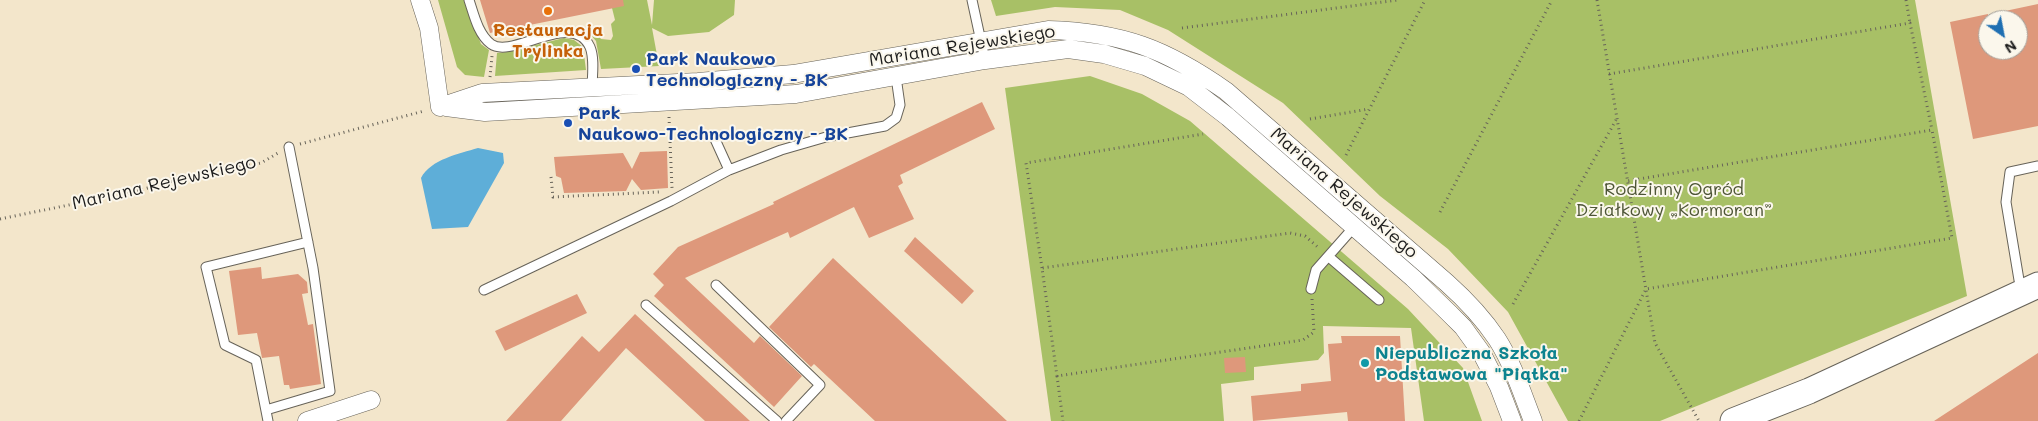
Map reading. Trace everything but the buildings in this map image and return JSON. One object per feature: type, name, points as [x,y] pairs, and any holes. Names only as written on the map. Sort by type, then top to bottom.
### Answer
[{"type":"street","points":[[420,0],[429,28],[440,107]]},
{"type":"street","name":"Mariana Rejewskiego","points":[[440,107],[482,93],[698,82],[793,74],[1048,30],[1077,31],[1114,36],[1150,47],[1197,70],[1226,91],[1468,302],[1497,339],[1515,374],[1533,421]]},
{"type":"street","name":"Mariana Rejewskiego","points":[[440,107],[485,112],[796,94],[986,60],[1068,49],[1104,54],[1145,66],[1189,87],[1228,116],[1413,278],[1463,326],[1481,352],[1500,387],[1512,421]]},
{"type":"street","points":[[1733,421],[1809,391],[2031,288]]},
{"type":"street","points":[[307,421],[371,400]]},
{"type":"lane","points":[[469,0],[482,36],[493,46],[504,47],[566,32],[579,36],[590,47],[593,69],[592,106]]},
{"type":"lane","points":[[972,0],[986,60]]},
{"type":"lane","points":[[484,290],[690,191],[729,170],[781,150],[826,137],[885,126],[896,118],[900,105],[896,77]]},
{"type":"lane","points":[[714,137],[729,170]]},
{"type":"lane","points":[[266,410],[330,391],[308,242],[289,147]]},
{"type":"lane","points":[[2031,288],[2019,280],[2006,202],[2010,172],[2038,166]]},
{"type":"lane","points":[[1311,289],[1316,270],[1354,227]]},
{"type":"lane","points":[[268,421],[256,360],[225,345],[206,267],[308,242]]},
{"type":"lane","points":[[1329,257],[1379,300]]},
{"type":"lane","points":[[716,285],[820,385],[786,421]]},
{"type":"lane","points":[[646,305],[777,421]]},
{"type":"path","points":[[1182,28],[1398,0]]},
{"type":"path","points":[[1346,154],[1425,0]]},
{"type":"path","points":[[1440,212],[1552,0]]},
{"type":"path","points":[[1597,0],[1655,343],[1699,421]]},
{"type":"path","points":[[1646,289],[1952,238],[1906,0]]},
{"type":"path","points":[[1609,74],[1910,24]]},
{"type":"path","points":[[490,80],[493,46]]},
{"type":"path","name":"Mariana Rejewskiego","points":[[0,219],[133,192],[195,176],[260,163],[289,147],[440,107]]},
{"type":"path","points":[[1310,120],[1370,109]]},
{"type":"path","points":[[668,114],[672,191]]},
{"type":"path","points":[[1513,304],[1616,119]]},
{"type":"path","points":[[1627,181],[1932,130]]},
{"type":"path","points":[[1063,421],[1026,163],[1203,134]]},
{"type":"path","points":[[551,177],[553,197],[690,191]]},
{"type":"path","points":[[1042,268],[1290,234],[1305,236],[1329,257]]},
{"type":"path","points":[[1057,376],[1303,340],[1314,332],[1311,289]]},
{"type":"path","points":[[1579,421],[1646,289]]},
{"type":"green space","points":[[438,0],[464,0],[481,44],[489,50],[484,77],[465,75],[457,67]]},
{"type":"green space","points":[[610,0],[647,0],[652,25],[654,0],[735,0],[734,15],[709,32],[668,36],[652,28],[659,66],[601,69],[596,41],[589,33],[597,34],[601,39],[611,40],[613,36],[611,24],[615,20]]},
{"type":"green space","name":"Rodzinny Ogród Działkowy „Kormoran”","points":[[991,0],[1915,0],[1967,296],[1660,421],[1568,421],[1508,312],[1448,249],[1380,196],[1283,103],[1168,30],[1120,10],[1055,7],[996,16]]},
{"type":"green space","points":[[564,38],[574,40],[583,47],[586,70],[495,76],[497,53]]},
{"type":"green space","points":[[1090,76],[1142,94],[1190,121],[1408,309],[1463,368],[1482,421],[1424,421],[1411,328],[1323,326],[1324,353],[1318,360],[1254,367],[1254,380],[1221,384],[1224,421],[1051,421],[1005,88]]},
{"type":"water","points":[[478,148],[503,153],[504,163],[468,227],[432,229],[421,178],[431,166],[438,162]]},
{"type":"place","name":"Restauracja Trylinka","points":[[548,11]]},
{"type":"place","name":"Park Naukowo Technologiczny - BK","points":[[636,69]]},
{"type":"place","name":"Park Naukowo-Technologiczny - BK","points":[[568,123]]},
{"type":"place","name":"Niepubliczna Szkoła Podstawowa \"Piątka\"","points":[[1365,363]]}]
